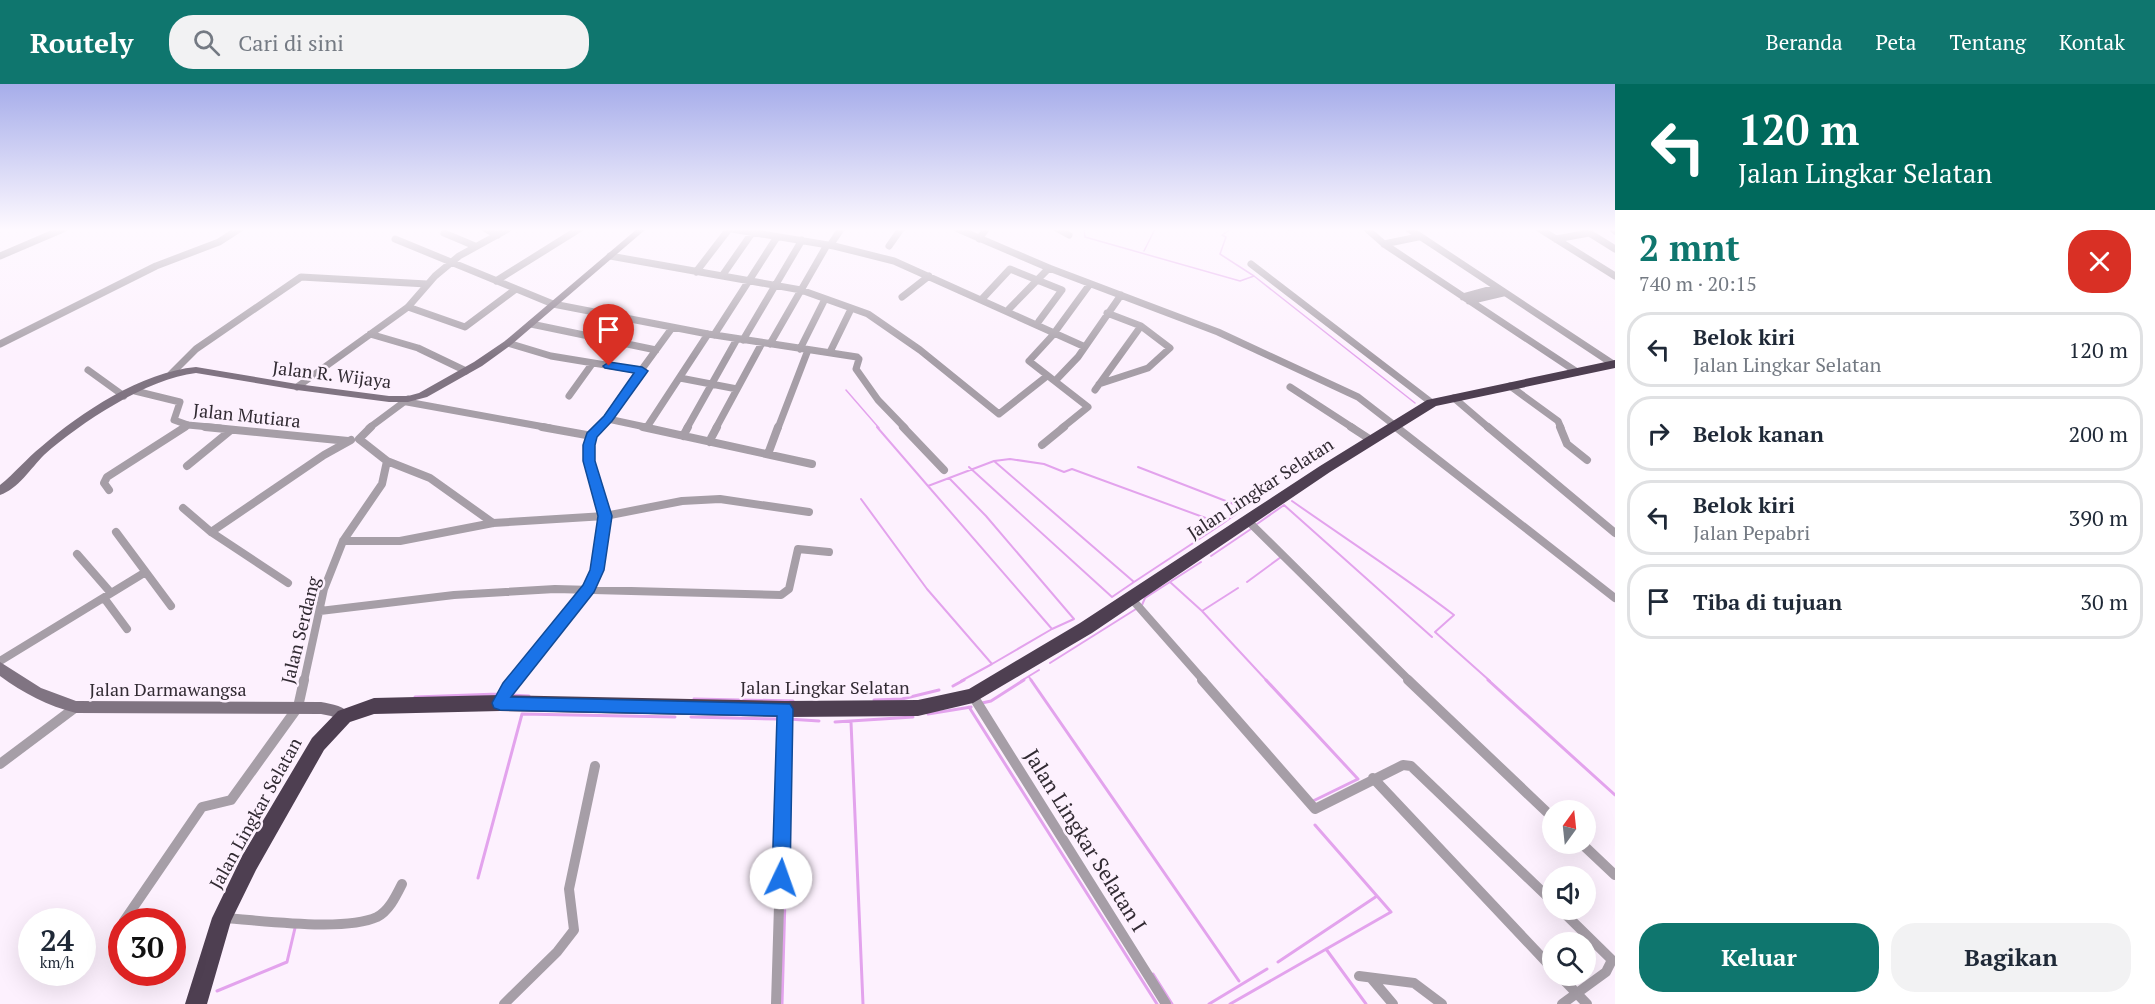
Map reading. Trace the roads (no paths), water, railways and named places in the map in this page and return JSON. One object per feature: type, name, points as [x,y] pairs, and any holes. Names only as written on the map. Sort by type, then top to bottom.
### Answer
[{"type":"highway","name":"Jalan Lingkar Selatan","points":[[196,1004],[222,918],[290,788],[318,744],[344,716],[374,706],[500,703],[785,709],[918,708],[973,696],[1086,628],[1129,597],[1395,424],[1432,404],[1613,366]]},
{"type":"street","points":[[0,344],[144,272]]},
{"type":"street","points":[[297,387],[408,307],[441,272]]},
{"type":"street","points":[[476,272],[553,304],[711,335],[858,358],[856,369],[878,400],[944,470]]},
{"type":"street","points":[[496,280],[509,272]]},
{"type":"street","name":"Jalan R. Wijaya","points":[[0,490],[17,479],[44,449],[63,434],[124,396],[171,374],[196,370],[297,387],[408,401],[466,371],[508,343],[591,272]]},
{"type":"street","points":[[696,272],[801,290],[874,318],[999,414],[1047,376]]},
{"type":"street","points":[[722,276],[725,272]]},
{"type":"street","points":[[646,427],[753,272]]},
{"type":"street","points":[[683,436],[712,384],[783,272]]},
{"type":"street","points":[[770,344],[812,272]]},
{"type":"street","points":[[920,272],[1052,336],[1083,346]]},
{"type":"street","points":[[982,299],[1007,272]]},
{"type":"street","points":[[1018,272],[1063,292],[1039,321]]},
{"type":"street","points":[[1009,309],[1044,272]]},
{"type":"street","points":[[1058,272],[1186,319],[1296,367],[1366,402],[1615,598]]},
{"type":"street","points":[[1261,272],[1432,404]]},
{"type":"street","points":[[1426,272],[1577,372]]},
{"type":"street","points":[[1471,272],[1613,366]]},
{"type":"street","points":[[902,297],[929,276]]},
{"type":"street","points":[[171,374],[196,349],[299,279],[305,277],[428,284]]},
{"type":"street","points":[[1042,445],[1088,409],[1087,405],[1029,361],[1052,336],[1090,284]]},
{"type":"street","points":[[1466,299],[1496,288]]},
{"type":"street","points":[[408,307],[466,327],[516,289]]},
{"type":"street","points":[[1466,299],[1503,293]]},
{"type":"street","points":[[1056,380],[1078,357],[1083,346],[1121,295]]},
{"type":"street","points":[[768,454],[804,349],[825,299]]},
{"type":"street","points":[[830,352],[851,309]]},
{"type":"street","points":[[1107,313],[1141,326],[1169,345],[1164,358],[1135,373],[1097,387],[1141,326]]},
{"type":"street","points":[[531,324],[656,350]]},
{"type":"street","points":[[500,703],[508,687],[589,588],[597,570],[605,516],[589,461],[592,436],[608,418],[672,328]]},
{"type":"street","points":[[370,334],[418,348],[466,371]]},
{"type":"street","points":[[508,343],[551,356],[642,371]]},
{"type":"street","points":[[709,442],[762,343]]},
{"type":"street","points":[[569,396],[592,363]]},
{"type":"street","points":[[88,370],[124,396]]},
{"type":"street","points":[[680,378],[737,389]]},
{"type":"street","points":[[1510,386],[1558,421],[1567,444],[1587,460]]},
{"type":"street","points":[[1290,387],[1371,440]]},
{"type":"street","name":"Jalan Mutiara","points":[[135,391],[180,402],[174,420],[188,425],[348,441]]},
{"type":"street","points":[[1454,398],[1615,533]]},
{"type":"street","points":[[359,439],[360,435],[408,401],[592,436]]},
{"type":"street","points":[[608,418],[812,464]]},
{"type":"street","points":[[109,490],[104,483],[107,477],[188,425]]},
{"type":"street","points":[[187,466],[231,430]]},
{"type":"street","points":[[211,532],[348,441],[359,439],[387,461],[408,466],[461,498],[493,523]]},
{"type":"street","name":"Jalan Serdang","points":[[298,707],[324,590],[344,542],[382,483],[387,461]]},
{"type":"street","points":[[344,542],[400,541],[493,523],[605,516],[666,502],[720,499],[809,512]]},
{"type":"street","points":[[183,508],[211,532],[288,582]]},
{"type":"street","points":[[1248,521],[1406,678],[1542,807]]},
{"type":"street","points":[[116,532],[144,573],[171,606]]},
{"type":"street","points":[[320,611],[452,594],[589,588],[781,595],[789,589],[798,549],[829,552]]},
{"type":"street","points":[[77,554],[127,629]]},
{"type":"street","points":[[0,661],[144,573]]},
{"type":"street","points":[[1129,597],[1315,809],[1373,778],[1403,765],[1411,766],[1542,891]]},
{"type":"street","name":"Jalan Darmawangsa","points":[[0,668],[41,696],[76,707],[298,707],[333,710],[344,716]]},
{"type":"street","name":"Jalan Lingkar Selatan I","points":[[973,696],[1166,1004]]},
{"type":"street","points":[[0,764],[76,707]]},
{"type":"street","points":[[133,908],[202,807],[231,800],[298,707]]},
{"type":"street","points":[[776,1004],[783,834],[785,709]]},
{"type":"street","points":[[504,1004],[570,936],[575,922],[570,890],[595,766]]},
{"type":"street","points":[[1373,778],[1542,957]]},
{"type":"street","points":[[1593,854],[1615,875]]},
{"type":"street","points":[[222,918],[311,922],[363,921],[376,917],[386,910],[402,885]]},
{"type":"street","points":[[1562,1004],[1606,972],[1614,962],[1571,920]]},
{"type":"street","points":[[1393,1004],[1365,977],[1416,983],[1442,1004]]},
{"type":"street","points":[[1569,986],[1587,1004]]},
{"type":"waterway","points":[[1208,272],[1240,281],[1254,276]]},
{"type":"waterway","points":[[1248,272],[1254,276]]},
{"type":"waterway","points":[[1254,276],[1415,403]]},
{"type":"waterway","points":[[846,390],[879,428]]},
{"type":"waterway","points":[[877,427],[928,486]]},
{"type":"waterway","points":[[994,461],[1010,459],[1044,464],[1064,472],[1072,469],[1222,524]]},
{"type":"waterway","points":[[972,469],[994,461]]},
{"type":"waterway","points":[[994,461],[1134,582]]},
{"type":"waterway","points":[[1138,467],[1244,508],[1222,524]]},
{"type":"waterway","points":[[949,478],[972,469]]},
{"type":"waterway","points":[[972,469],[1112,597],[1134,582]]},
{"type":"waterway","points":[[928,486],[949,478]]},
{"type":"waterway","points":[[949,478],[986,516],[1074,619],[1052,629]]},
{"type":"waterway","points":[[928,486],[1052,629]]},
{"type":"waterway","points":[[861,499],[927,589],[992,664]]},
{"type":"waterway","points":[[1292,501],[1454,615],[1435,632],[1490,681]]},
{"type":"waterway","points":[[1257,524],[1284,505],[1432,637]]},
{"type":"waterway","points":[[1134,582],[1222,524]]},
{"type":"waterway","points":[[1211,556],[1251,529]]},
{"type":"waterway","points":[[1247,582],[1281,557]]},
{"type":"waterway","points":[[1142,605],[1145,598],[1201,562]]},
{"type":"waterway","points":[[1170,582],[1202,611]]},
{"type":"waterway","points":[[1202,611],[1238,588]]},
{"type":"waterway","points":[[1050,663],[1136,609]]},
{"type":"waterway","points":[[1202,611],[1267,681]]},
{"type":"waterway","points":[[992,664],[1052,629]]},
{"type":"waterway","points":[[961,681],[992,664]]},
{"type":"waterway","points":[[1021,681],[1039,670]]},
{"type":"waterway","points":[[1029,677],[1032,681]]},
{"type":"waterway","points":[[953,686],[964,680]]},
{"type":"waterway","points":[[982,703],[991,701],[1024,680]]},
{"type":"waterway","points":[[1031,680],[1239,981]]},
{"type":"waterway","points":[[1266,680],[1358,779],[1313,801]]},
{"type":"waterway","points":[[1488,680],[1615,795]]},
{"type":"waterway","points":[[415,697],[498,694],[503,689]]},
{"type":"waterway","points":[[874,700],[902,699],[939,690]]},
{"type":"waterway","points":[[511,695],[529,696]]},
{"type":"waterway","points":[[694,699],[793,701]]},
{"type":"waterway","points":[[928,714],[969,707]]},
{"type":"waterway","points":[[969,707],[1157,1004]]},
{"type":"waterway","points":[[478,878],[522,714],[675,717]]},
{"type":"waterway","points":[[691,717],[777,719]]},
{"type":"waterway","points":[[835,722],[913,717]]},
{"type":"waterway","points":[[788,719],[819,721]]},
{"type":"waterway","points":[[851,722],[863,1004]]},
{"type":"waterway","points":[[782,1004],[788,794]]},
{"type":"waterway","points":[[1315,825],[1391,912],[1326,949]]},
{"type":"waterway","points":[[1278,962],[1377,896]]},
{"type":"waterway","points":[[217,991],[287,962],[295,928]]},
{"type":"waterway","points":[[1230,1004],[1326,949]]},
{"type":"waterway","points":[[1326,949],[1366,1004]]},
{"type":"waterway","points":[[1209,1004],[1267,969]]},
{"type":"waterway","points":[[1153,974],[1172,1004]]}]
